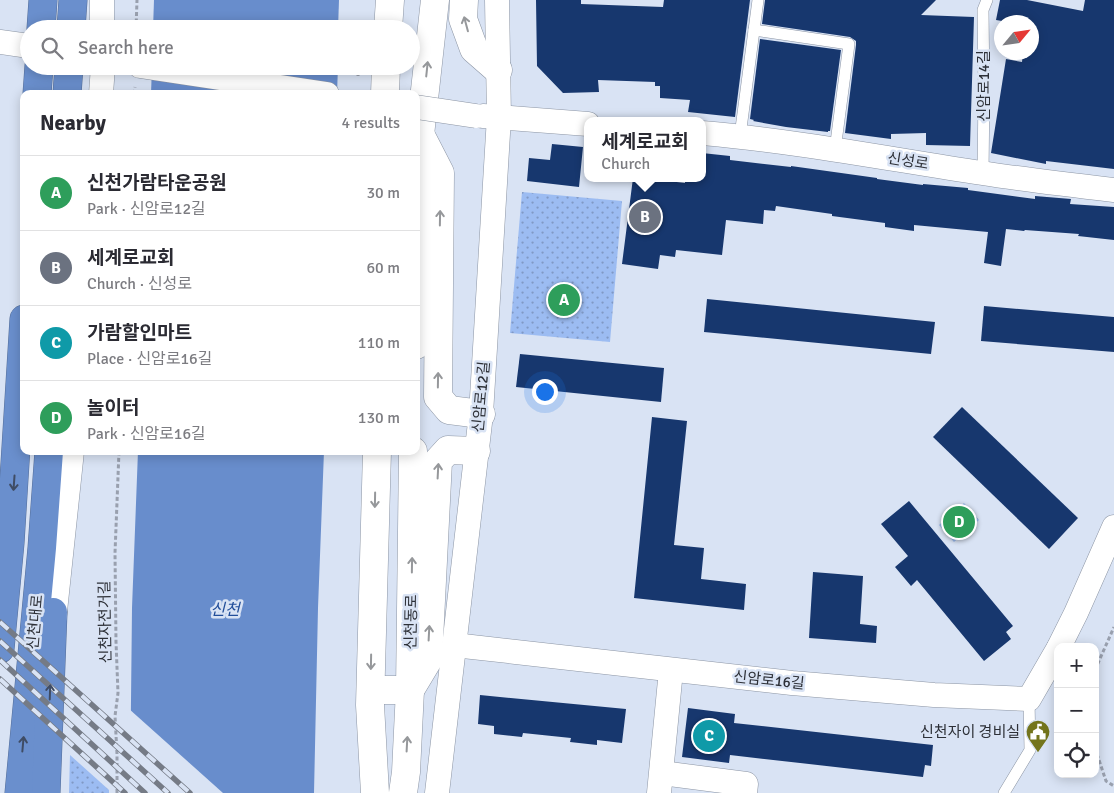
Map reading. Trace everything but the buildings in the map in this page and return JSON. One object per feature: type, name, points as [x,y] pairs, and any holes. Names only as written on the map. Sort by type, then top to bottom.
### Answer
[{"type":"highway","points":[[42,20],[43,0]]},
{"type":"highway","points":[[72,20],[73,0]]},
{"type":"highway","points":[[37,90],[38,75]]},
{"type":"highway","points":[[68,90],[69,75]]},
{"type":"highway","points":[[0,649],[10,543],[20,377]]},
{"type":"highway","points":[[0,452],[18,407]]},
{"type":"highway","points":[[46,793],[54,596],[49,455]]},
{"type":"highway","name":"신천대로","points":[[18,793],[42,548],[49,455]]},
{"type":"main road","points":[[389,20],[390,0]]},
{"type":"main road","points":[[435,0],[420,135],[440,173],[438,397],[449,410],[481,414]]},
{"type":"main road","points":[[464,0],[463,19],[474,49],[498,70]]},
{"type":"main road","points":[[385,90],[386,75]]},
{"type":"main road","points":[[370,698],[410,690],[428,660],[438,461],[448,450],[476,451]]},
{"type":"main road","points":[[375,793],[370,698],[377,455]]},
{"type":"main road","name":"신천동로","points":[[403,793],[406,772],[410,690],[413,455]]},
{"type":"main road","points":[[356,793],[370,698]]},
{"type":"street","points":[[102,0],[102,20]]},
{"type":"street","name":"신암로12길","points":[[436,793],[481,414],[488,116],[498,70],[496,0]]},
{"type":"street","points":[[0,42],[20,45]]},
{"type":"street","points":[[101,90],[102,75]]},
{"type":"street","points":[[201,75],[300,90]]},
{"type":"street","points":[[420,108],[488,116],[584,124]]},
{"type":"street","name":"신성로","points":[[706,133],[740,136],[983,173],[1114,190]]},
{"type":"street","points":[[52,634],[72,455]]},
{"type":"street","points":[[1061,643],[1114,527]]},
{"type":"street","name":"신암로16길","points":[[454,645],[792,683],[906,693],[1029,699]]},
{"type":"street","points":[[1029,699],[1054,655]]},
{"type":"street","points":[[671,670],[661,783],[746,784],[745,793]]},
{"type":"lane","points":[[740,136],[758,0]]},
{"type":"lane","name":"신암로14길","points":[[983,173],[983,10],[987,0]]},
{"type":"lane","points":[[754,30],[849,44],[835,150]]},
{"type":"lane","points":[[1004,793],[1030,750],[1029,699]]},
{"type":"path","points":[[136,20],[137,0]]},
{"type":"path","name":"신천자전거길","points":[[117,793],[115,716],[118,693],[115,553],[119,455]]},
{"type":"path","points":[[1099,661],[1114,626]]},
{"type":"path","points":[[1099,760],[1106,781],[1114,786]]},
{"type":"shaded area","points":[[522,192],[622,201],[610,342],[510,333]]},
{"type":"shaded area","points":[[964,503],[979,520],[954,542],[939,525]]},
{"type":"shaded area","points":[[70,755],[109,790],[109,793],[69,793]]},
{"type":"water","points":[[154,0],[339,0],[338,20],[153,20]]},
{"type":"water","points":[[152,75],[338,75],[337,90],[151,90]]},
{"type":"water","name":"신천","points":[[138,455],[324,455],[314,793],[130,793],[132,608]]},
{"type":"pier","points":[[128,708],[223,793],[127,793]]},
{"type":"railway","points":[[0,622],[190,793]]},
{"type":"railway","points":[[0,641],[168,793]]},
{"type":"railway","points":[[0,660],[145,793]]},
{"type":"railway","points":[[0,679],[125,793]]},
{"type":"place","name":"세계로교회","points":[[645,217]]},
{"type":"place","name":"신천가람타운공원","points":[[564,300]]},
{"type":"place","name":"놀이터","points":[[959,522]]},
{"type":"place","name":"가람할인마트","points":[[709,736]]},
{"type":"place","name":"신천자이 경비실","points":[[1038,753]]}]
